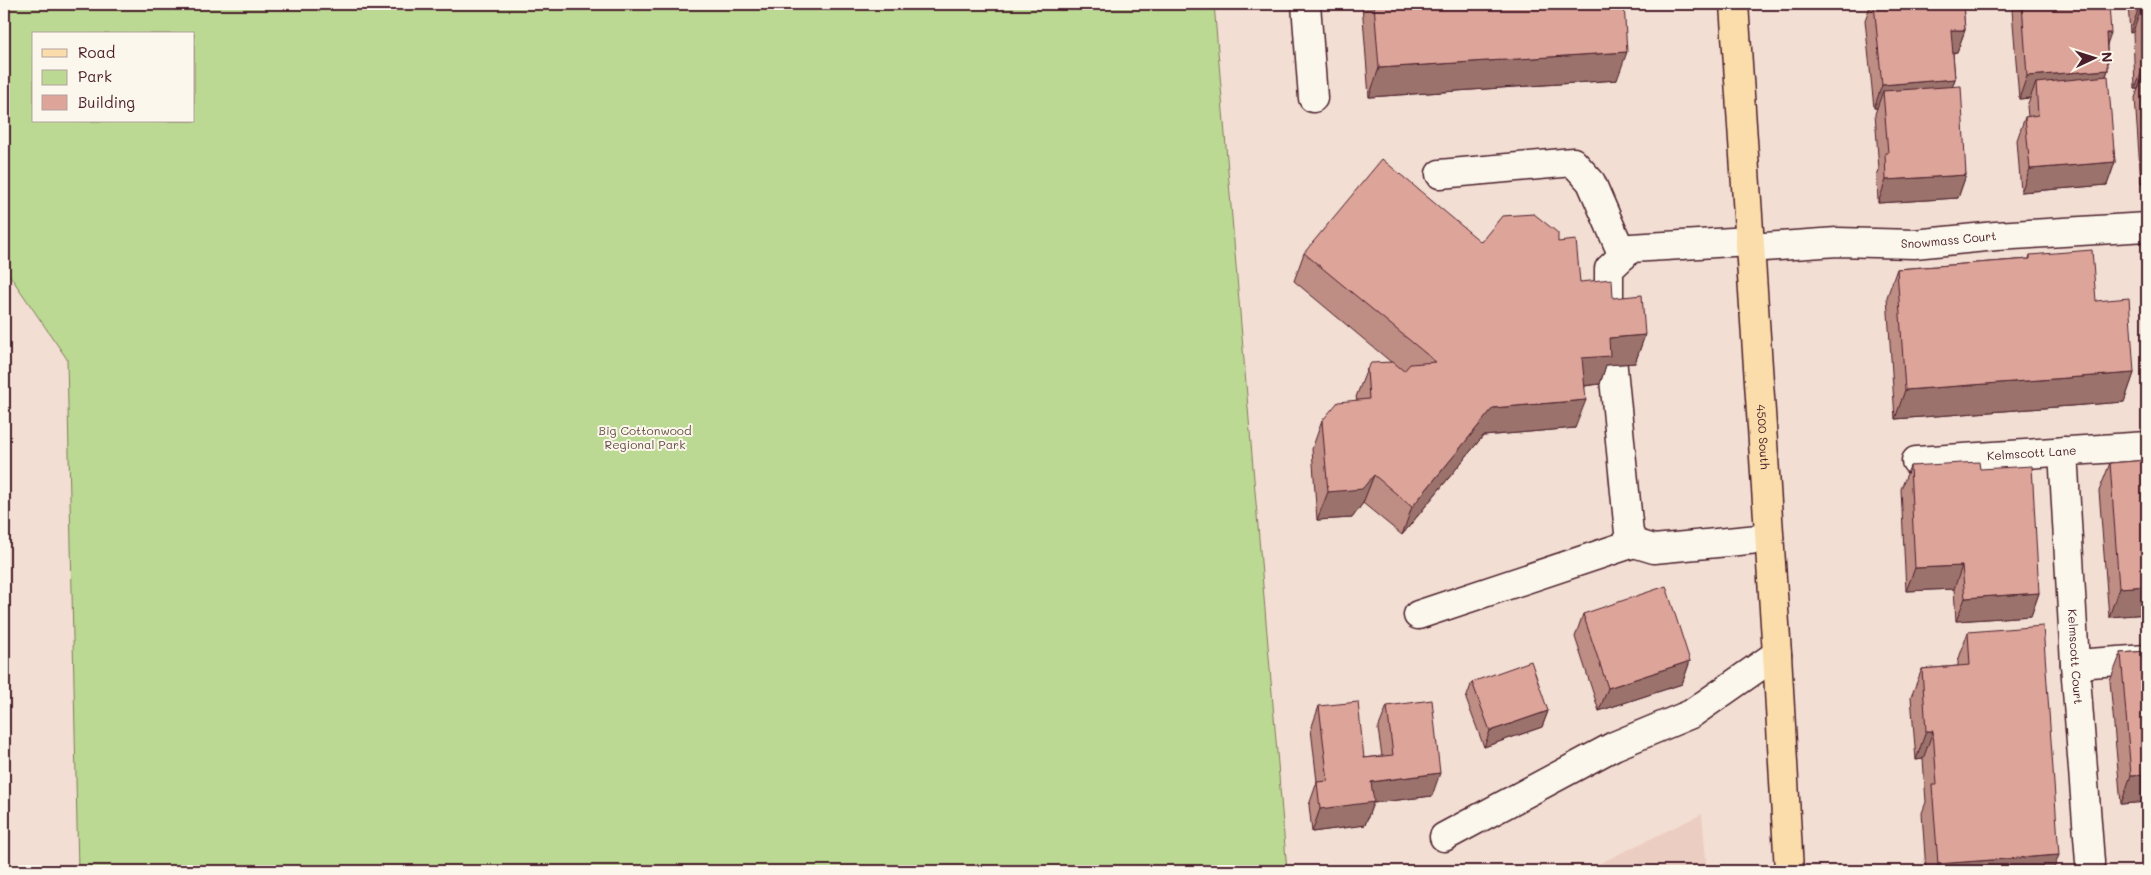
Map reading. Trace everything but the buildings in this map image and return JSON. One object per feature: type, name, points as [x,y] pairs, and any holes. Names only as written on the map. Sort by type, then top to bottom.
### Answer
[{"type":"main road","name":"4500 South","points":[[1734,4],[1777,654],[1789,871]]},
{"type":"street","points":[[1306,4],[1313,98]]},
{"type":"street","points":[[1440,174],[1573,162],[1591,182],[1623,256],[1609,269],[1610,327],[1629,533],[1634,543]]},
{"type":"street","name":"Snowmass Court","points":[[1623,256],[1631,248],[1837,242],[1914,244],[1996,236],[2147,227]]},
{"type":"street","name":"Kelmscott Lane","points":[[1916,461],[2147,446]]},
{"type":"street","name":"Kelmscott Court","points":[[2063,451],[2075,664],[2090,862]]},
{"type":"street","points":[[1418,616],[1634,543],[1654,549],[1769,538]]},
{"type":"street","points":[[1444,837],[1614,746],[1692,714],[1777,654]]},
{"type":"street","points":[[2075,664],[2147,659]]},
{"type":"shaded area","points":[[1702,814],[1707,871],[1584,871]]},
{"type":"green space","name":"Big Cottonwood Regional Park","points":[[4,4],[1214,4],[1287,871],[78,871],[67,359],[4,267]]}]
